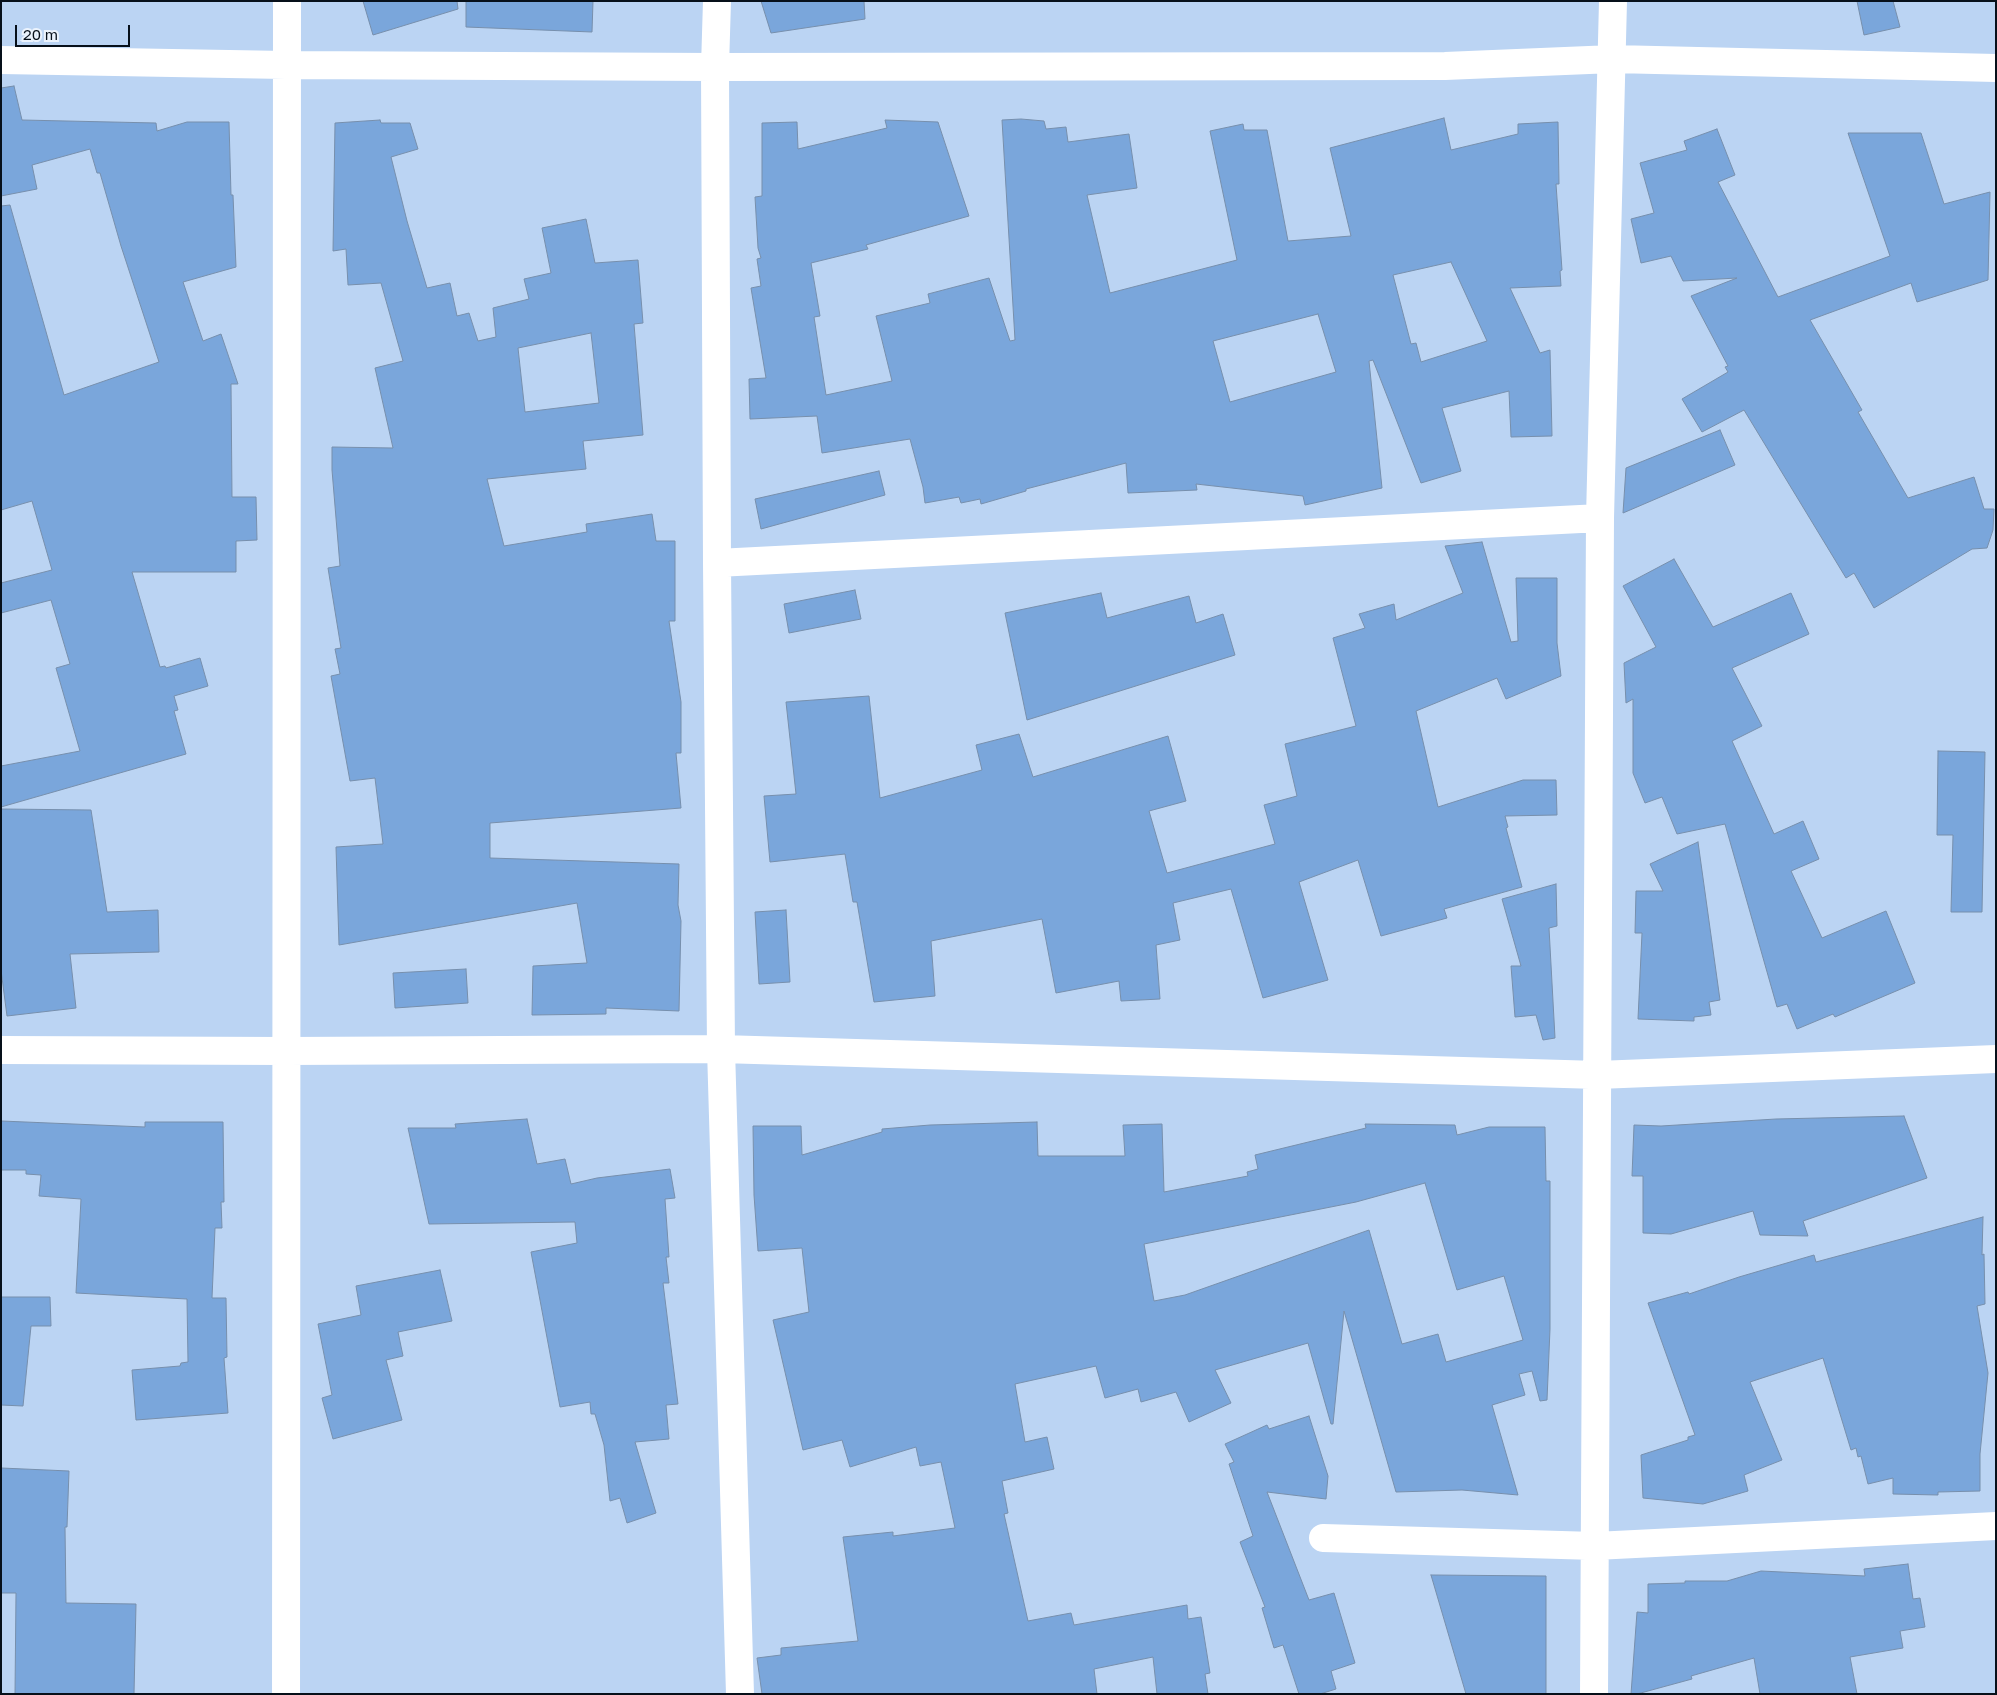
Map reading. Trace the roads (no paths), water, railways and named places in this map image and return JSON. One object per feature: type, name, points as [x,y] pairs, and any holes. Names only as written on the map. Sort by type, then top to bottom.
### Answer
[{"type":"street","points":[[286,1694],[287,1]]},
{"type":"street","points":[[717,1],[715,67],[716,563],[721,1049],[740,1694]]},
{"type":"street","points":[[1594,1694],[1600,518],[1613,1]]},
{"type":"street","points":[[1,60],[286,66],[715,67],[1445,66],[1613,59],[1996,68]]},
{"type":"street","points":[[716,563],[1600,518]]},
{"type":"street","points":[[1,1050],[286,1052],[721,1049],[1598,1075],[1996,1059]]},
{"type":"street","points":[[1323,1538],[1595,1546],[1996,1526]]}]
